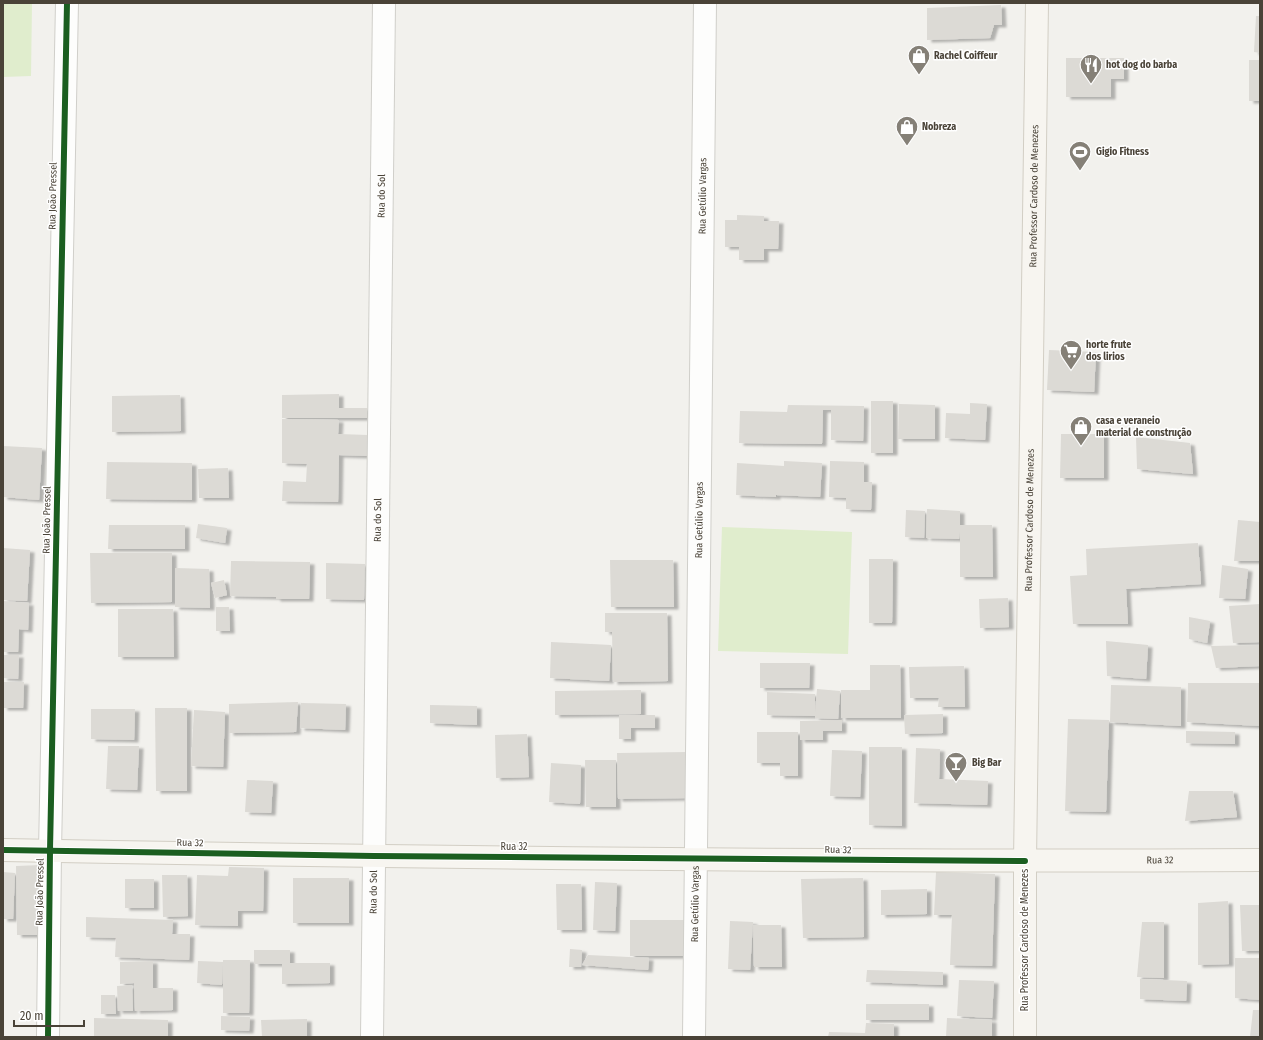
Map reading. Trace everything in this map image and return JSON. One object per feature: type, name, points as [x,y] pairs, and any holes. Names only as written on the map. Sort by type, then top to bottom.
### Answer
[{"type":"main road","name":"Rua Professor Cardoso de Menezes","points":[[1025,1037],[1025,861],[1037,3]]},
{"type":"main road","name":"Rua 32","points":[[3,850],[696,859],[1025,861],[1260,860]]},
{"type":"street","name":"Rua João Pressel","points":[[48,1037],[50,851],[67,3]]},
{"type":"street","name":"Rua do Sol","points":[[372,1037],[384,3]]},
{"type":"street","name":"Rua Getúlio Vargas","points":[[694,1037],[705,3]]},
{"type":"green space","points":[[3,3],[32,3],[31,76],[3,77]]},
{"type":"green space","points":[[722,527],[852,532],[848,654],[718,651]]},
{"type":"building","points":[[1001,5],[1002,25],[994,25],[990,38],[927,40],[927,8]]},
{"type":"building","points":[[1256,16],[1260,16],[1260,53],[1254,52]]},
{"type":"building","points":[[1066,58],[1124,58],[1124,79],[1111,79],[1111,97],[1066,97]]},
{"type":"building","points":[[1249,60],[1260,60],[1260,101],[1249,101]]},
{"type":"building","points":[[737,215],[764,216],[764,221],[779,221],[778,249],[764,249],[764,260],[739,260],[739,247],[725,247],[725,220],[737,220]]},
{"type":"building","name":"horte frute dos lirios","points":[[1049,350],[1096,352],[1094,392],[1047,390]]},
{"type":"building","points":[[339,394],[339,408],[367,408],[367,418],[282,418],[282,395]]},
{"type":"building","points":[[180,395],[181,431],[112,432],[112,396]]},
{"type":"building","points":[[871,401],[893,401],[893,453],[871,453]]},
{"type":"building","points":[[970,403],[987,404],[985,440],[945,438],[946,413],[970,414]]},
{"type":"building","points":[[899,404],[935,405],[935,439],[898,439]]},
{"type":"building","points":[[788,405],[864,406],[863,441],[831,440],[831,410],[823,410],[822,444],[739,443],[740,411],[787,412]]},
{"type":"building","points":[[282,419],[339,420],[338,434],[368,435],[368,456],[339,455],[338,502],[282,501],[283,481],[306,482],[307,464],[282,463]]},
{"type":"building","points":[[1061,434],[1104,434],[1104,478],[1060,478]]},
{"type":"building","points":[[1136,437],[1190,443],[1193,474],[1137,469]]},
{"type":"building","points":[[3,446],[42,448],[39,500],[3,497]]},
{"type":"building","points":[[784,461],[822,463],[820,497],[736,495],[737,463],[784,466]]},
{"type":"building","points":[[830,461],[864,462],[864,482],[872,482],[871,510],[846,509],[846,498],[829,497]]},
{"type":"building","points":[[107,462],[192,463],[192,500],[106,499]]},
{"type":"building","points":[[228,468],[229,498],[199,498],[198,469]]},
{"type":"building","points":[[927,509],[960,511],[960,525],[992,525],[993,577],[960,577],[960,532],[959,539],[926,538]]},
{"type":"building","points":[[906,510],[925,511],[924,538],[905,537]]},
{"type":"building","points":[[1238,520],[1260,522],[1260,561],[1234,561]]},
{"type":"building","points":[[198,524],[227,528],[225,543],[196,538]]},
{"type":"building","points":[[109,525],[185,525],[185,549],[108,549]]},
{"type":"building","points":[[1198,543],[1201,584],[1126,589],[1128,624],[1073,624],[1070,576],[1087,575],[1086,549]]},
{"type":"building","points":[[3,548],[30,550],[27,601],[3,600]]},
{"type":"building","points":[[90,553],[172,553],[172,602],[91,603]]},
{"type":"building","points":[[869,559],[893,559],[892,623],[869,623]]},
{"type":"building","points":[[610,560],[673,560],[674,607],[611,607]]},
{"type":"building","points":[[231,561],[310,562],[309,599],[276,599],[276,597],[230,596]]},
{"type":"building","points":[[326,563],[365,564],[364,600],[326,599]]},
{"type":"building","points":[[1222,565],[1248,569],[1245,599],[1219,598]]},
{"type":"building","points":[[175,568],[209,569],[210,608],[175,607]]},
{"type":"building","points":[[224,580],[227,595],[215,598],[211,583]]},
{"type":"building","points":[[1008,598],[1009,627],[980,628],[979,599]]},
{"type":"building","points":[[3,601],[29,603],[28,630],[19,629],[18,652],[3,652]]},
{"type":"building","points":[[1260,604],[1260,642],[1233,643],[1229,606]]},
{"type":"building","points":[[216,607],[229,607],[230,631],[216,631]]},
{"type":"building","points":[[118,609],[173,609],[174,657],[118,657]]},
{"type":"building","points":[[605,613],[667,613],[668,681],[613,682],[612,632],[605,632]]},
{"type":"building","points":[[1189,617],[1210,621],[1207,643],[1189,639]]},
{"type":"building","points":[[1106,641],[1148,645],[1146,679],[1107,676]]},
{"type":"building","points":[[551,642],[611,645],[609,681],[550,678]]},
{"type":"building","points":[[1260,645],[1260,666],[1216,668],[1211,646]]},
{"type":"building","points":[[3,655],[19,655],[18,679],[3,678]]},
{"type":"building","points":[[760,663],[810,663],[809,688],[760,688]]},
{"type":"building","points":[[870,665],[900,665],[901,718],[841,718],[841,690],[870,690]]},
{"type":"building","points":[[964,666],[965,707],[938,707],[939,698],[910,698],[909,667]]},
{"type":"building","points":[[3,682],[24,682],[23,708],[3,708]]},
{"type":"building","points":[[1188,683],[1260,683],[1260,726],[1187,722]]},
{"type":"building","points":[[1111,685],[1181,687],[1181,726],[1110,722]]},
{"type":"building","points":[[817,689],[840,691],[838,719],[815,718],[815,716],[767,715],[767,692],[815,694],[815,712]]},
{"type":"building","points":[[641,690],[641,714],[555,715],[555,691]]},
{"type":"building","points":[[298,702],[296,732],[229,733],[229,704]]},
{"type":"building","points":[[301,703],[346,704],[345,730],[300,728]]},
{"type":"building","points":[[430,705],[477,706],[477,725],[430,723]]},
{"type":"building","points":[[155,708],[187,708],[187,791],[156,791]]},
{"type":"building","points":[[91,709],[135,709],[134,740],[91,739]]},
{"type":"building","points":[[194,710],[225,712],[223,767],[191,766]]},
{"type":"building","points":[[943,714],[943,733],[905,734],[904,715]]},
{"type":"building","points":[[619,715],[655,715],[655,728],[631,728],[631,739],[619,739]]},
{"type":"building","points":[[1068,719],[1109,720],[1106,812],[1065,811]]},
{"type":"building","points":[[842,720],[842,731],[823,731],[823,740],[800,740],[800,721]]},
{"type":"building","points":[[1186,731],[1235,732],[1235,744],[1186,743]]},
{"type":"building","points":[[757,732],[798,732],[798,776],[780,776],[780,763],[757,763]]},
{"type":"building","points":[[527,734],[529,777],[496,778],[495,735]]},
{"type":"building","points":[[108,746],[139,746],[137,790],[106,789]]},
{"type":"building","points":[[869,747],[902,747],[902,826],[869,825]]},
{"type":"building","points":[[916,748],[940,749],[939,779],[988,781],[987,805],[914,803]]},
{"type":"building","points":[[832,750],[862,751],[860,797],[830,796]]},
{"type":"building","points":[[688,752],[688,798],[618,799],[617,753]]},
{"type":"building","points":[[585,760],[616,760],[616,807],[586,807]]},
{"type":"building","points":[[551,763],[581,765],[580,804],[549,802]]},
{"type":"building","points":[[247,780],[273,781],[271,813],[245,812]]},
{"type":"building","points":[[1189,791],[1233,791],[1237,817],[1185,821]]},
{"type":"building","points":[[42,865],[44,935],[17,935],[16,866]]},
{"type":"building","points":[[229,867],[264,868],[263,911],[238,911],[238,926],[195,925],[197,875],[228,876]]},
{"type":"building","points":[[3,872],[15,873],[13,919],[3,919]]},
{"type":"building","points":[[936,872],[995,874],[992,966],[950,965],[952,915],[934,915]]},
{"type":"building","points":[[162,875],[187,875],[188,916],[163,917]]},
{"type":"building","points":[[293,878],[349,878],[349,923],[293,923]]},
{"type":"building","points":[[863,878],[864,937],[803,938],[801,879]]},
{"type":"building","points":[[125,879],[154,879],[154,908],[125,908]]},
{"type":"building","points":[[595,882],[617,883],[615,931],[593,930]]},
{"type":"building","points":[[556,884],[581,884],[582,930],[557,930]]},
{"type":"building","points":[[927,889],[927,914],[881,915],[881,890]]},
{"type":"building","points":[[1228,901],[1229,964],[1198,965],[1198,903]]},
{"type":"building","points":[[1240,905],[1260,905],[1260,951],[1242,951]]},
{"type":"building","points":[[86,917],[173,920],[172,934],[190,934],[189,960],[115,957],[116,938],[86,937]]},
{"type":"building","points":[[630,920],[685,920],[686,956],[630,956]]},
{"type":"building","points":[[730,921],[753,922],[750,970],[728,969]]},
{"type":"building","points":[[1142,922],[1164,922],[1164,978],[1137,977]]},
{"type":"building","points":[[753,925],[781,925],[782,967],[754,967]]},
{"type":"building","points":[[570,949],[582,950],[581,967],[569,967]]},
{"type":"building","points":[[254,950],[290,950],[290,963],[330,963],[330,983],[282,984],[282,964],[254,964]]},
{"type":"building","points":[[588,955],[649,958],[648,970],[582,965]]},
{"type":"building","points":[[1235,958],[1260,958],[1260,1000],[1235,998]]},
{"type":"building","points":[[223,960],[250,960],[249,1013],[223,1013],[223,965],[222,985],[197,983],[198,961],[223,962]]},
{"type":"building","points":[[153,961],[153,988],[173,988],[173,1010],[135,1011],[134,983],[120,984],[120,962]]},
{"type":"building","points":[[867,970],[943,972],[943,985],[866,982]]},
{"type":"building","points":[[1140,979],[1187,981],[1186,1001],[1140,999]]},
{"type":"building","points":[[959,980],[994,981],[992,1018],[957,1016]]},
{"type":"building","points":[[132,985],[133,1011],[118,1011],[117,986]]},
{"type":"building","points":[[101,995],[115,995],[116,1014],[101,1014]]},
{"type":"building","points":[[866,1004],[929,1004],[929,1020],[866,1020]]},
{"type":"building","points":[[1253,1010],[1260,1010],[1260,1037],[1250,1037]]},
{"type":"building","points":[[221,1016],[250,1017],[249,1031],[221,1030]]},
{"type":"building","points":[[94,1018],[168,1020],[168,1037],[94,1037]]},
{"type":"building","points":[[947,1018],[992,1020],[992,1037],[946,1037]]},
{"type":"building","points":[[307,1019],[307,1037],[262,1037],[261,1020]]},
{"type":"building","points":[[866,1023],[894,1024],[894,1037],[828,1037],[829,1032],[865,1033]]},
{"type":"cycle path","points":[[48,1037],[50,851],[67,3]]},
{"type":"cycle path","points":[[3,850],[374,856],[1025,861]]},
{"type":"place","name":"Rachel Coiffeur","points":[[919,76]]},
{"type":"place","name":"hot dog do barba","points":[[1091,84]]},
{"type":"place","name":"Nobreza","points":[[907,146]]},
{"type":"place","name":"Gigio Fitness","points":[[1080,172]]},
{"type":"place","name":"horte frute dos lirios","points":[[1071,370]]},
{"type":"place","name":"casa e veraneio material de construção","points":[[1081,446]]},
{"type":"place","name":"Big Bar","points":[[956,782]]}]
